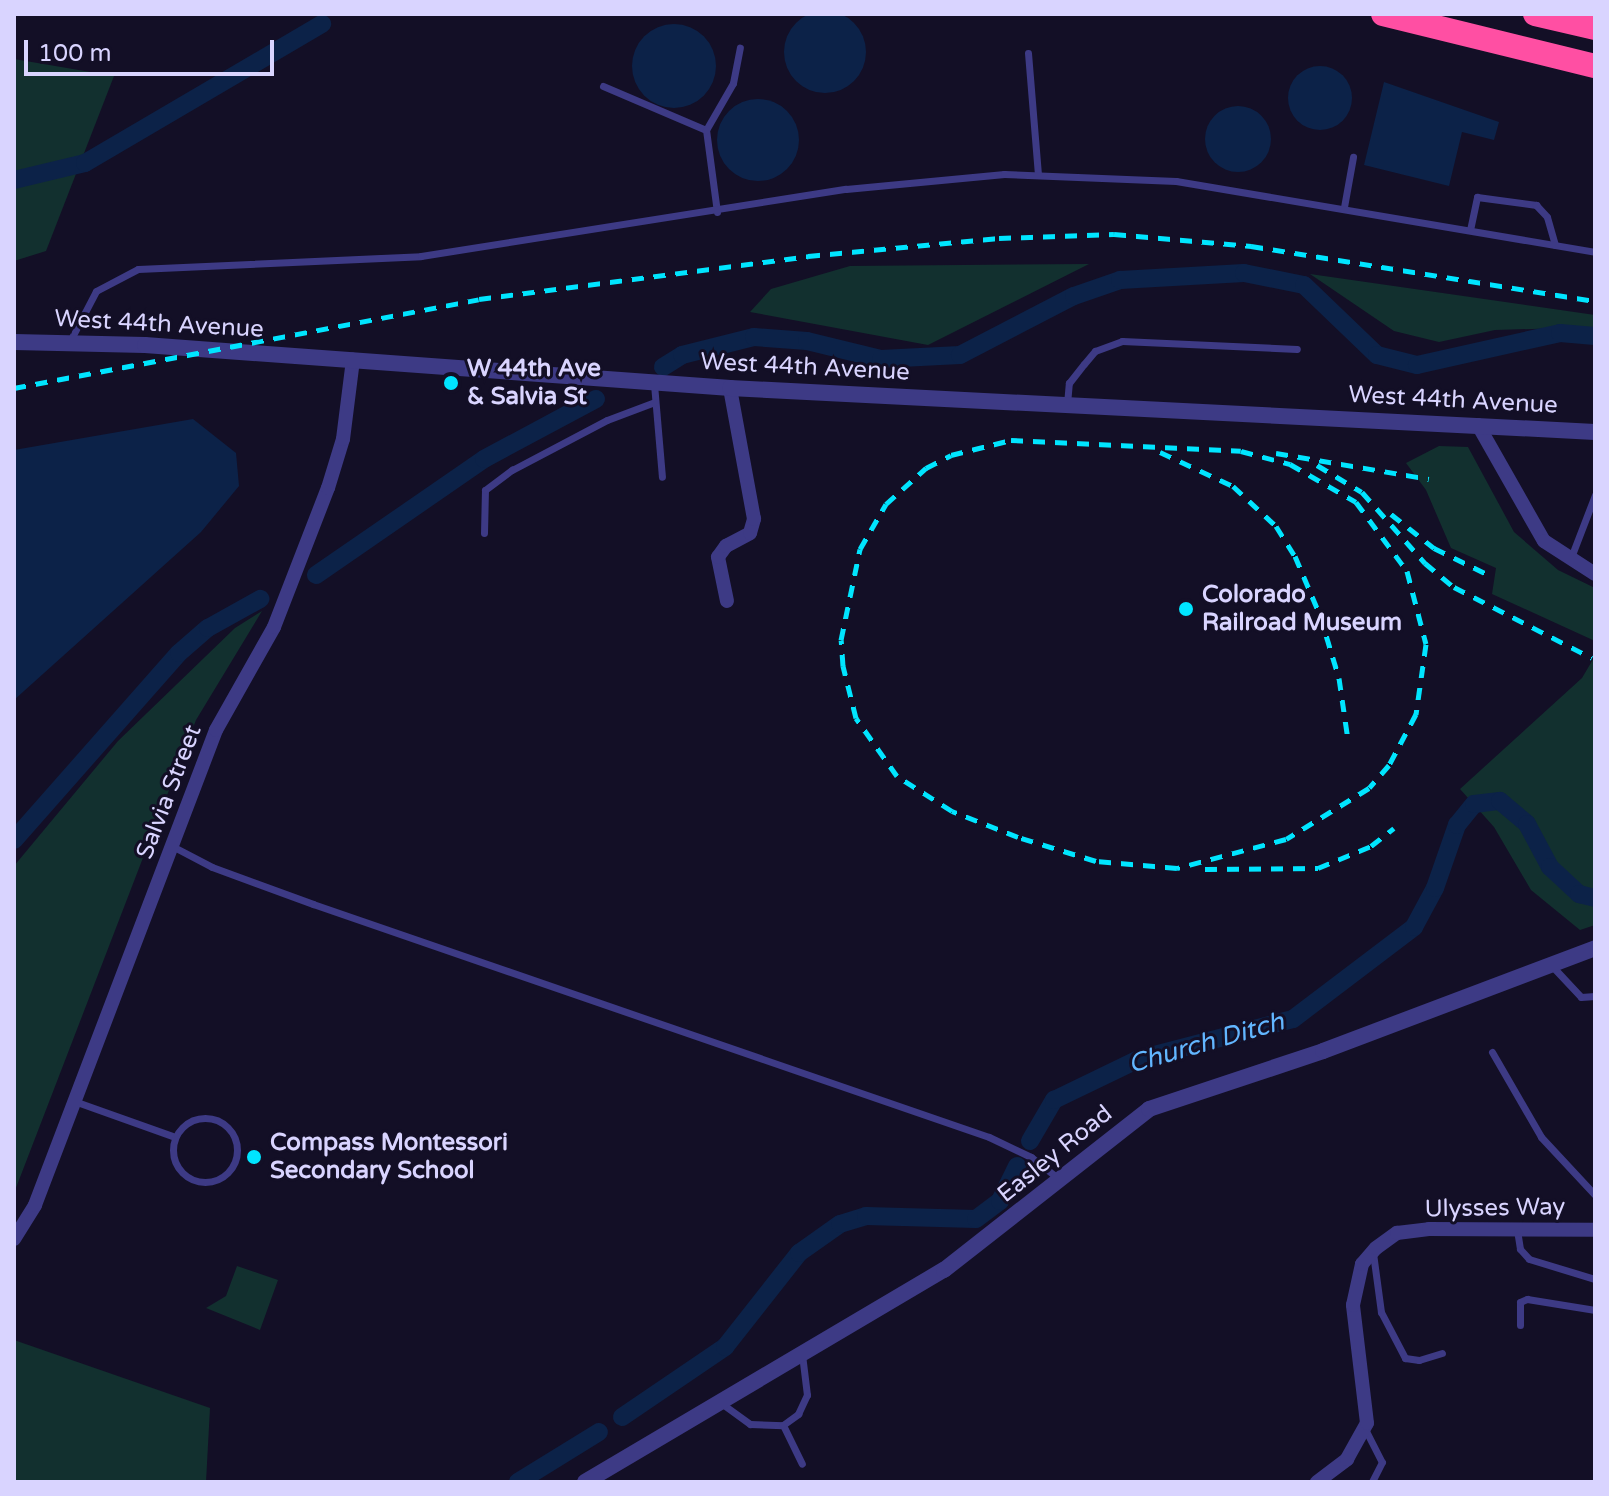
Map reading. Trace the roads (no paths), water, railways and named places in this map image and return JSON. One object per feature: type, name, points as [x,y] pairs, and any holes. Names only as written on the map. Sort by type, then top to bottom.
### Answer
[{"type":"highway","points":[[1383,14],[1595,66]]},
{"type":"highway","points":[[1535,14],[1595,28]]},
{"type":"street","name":"West 44th Avenue","points":[[14,342],[69,342],[353,360],[730,388],[1595,432]]},
{"type":"street","name":"Salvia Street","points":[[14,1239],[35,1205],[222,717],[274,627],[328,488],[343,439],[353,360]]},
{"type":"street","points":[[727,601],[718,557],[726,546],[750,533],[754,519],[730,388]]},
{"type":"street","points":[[1478,425],[1544,541],[1595,574]]},
{"type":"street","name":"Easley Road","points":[[585,1482],[944,1270],[1149,1109],[1323,1051],[1595,948]]},
{"type":"street","name":"Ulysses Way","points":[[1373,1252],[1397,1233],[1595,1230]]},
{"type":"street","points":[[1317,1482],[1347,1459],[1365,1429],[1367,1403],[1353,1305],[1362,1264],[1373,1252]]},
{"type":"lane","points":[[717,212],[706,130],[733,83],[740,48]]},
{"type":"lane","points":[[1028,53],[1038,175]]},
{"type":"lane","points":[[603,86],[706,130]]},
{"type":"lane","points":[[1344,207],[1353,157]]},
{"type":"lane","points":[[69,342],[96,291],[138,269],[421,256],[861,187],[1038,175],[1176,181],[1344,207],[1595,252]]},
{"type":"lane","points":[[1470,230],[1477,197],[1536,205],[1547,217],[1555,245]]},
{"type":"lane","points":[[1067,404],[1069,383],[1095,351],[1122,341],[1297,349]]},
{"type":"lane","points":[[652,382],[662,477]]},
{"type":"lane","points":[[484,533],[485,490],[593,427],[655,402]]},
{"type":"lane","points":[[1570,560],[1595,495]]},
{"type":"lane","points":[[172,846],[212,867],[313,904],[968,1129],[1031,1157],[1060,1181]]},
{"type":"lane","points":[[1550,964],[1581,997],[1595,996]]},
{"type":"lane","points":[[1492,1052],[1541,1137],[1595,1195]]},
{"type":"lane","points":[[74,1101],[175,1137]]},
{"type":"lane","points":[[216,1119],[236,1138],[236,1160],[219,1179],[192,1179],[176,1163],[175,1137],[190,1121],[216,1119]]},
{"type":"lane","points":[[1517,1230],[1520,1249],[1529,1259],[1595,1279]]},
{"type":"lane","points":[[1373,1252],[1381,1312],[1405,1358],[1419,1360],[1442,1353]]},
{"type":"lane","points":[[1520,1325],[1520,1302],[1527,1299],[1595,1310]]},
{"type":"lane","points":[[719,1401],[750,1424],[783,1425],[798,1414],[807,1395],[802,1352]]},
{"type":"lane","points":[[783,1425],[802,1464]]},
{"type":"lane","points":[[1365,1429],[1382,1462],[1372,1482]]},
{"type":"water","points":[[825,11],[841,14],[854,23],[863,36],[866,52],[863,68],[854,81],[841,90],[825,93],[809,90],[796,81],[787,68],[784,52],[787,36],[796,23],[809,14]]},
{"type":"water","points":[[674,24],[690,27],[704,36],[713,50],[716,66],[713,82],[704,96],[690,105],[674,108],[658,105],[644,96],[635,82],[632,66],[635,50],[644,36],[658,27]]},
{"type":"water","points":[[1314,66],[1326,66],[1343,75],[1350,86],[1350,110],[1343,121],[1326,130],[1314,130],[1302,125],[1293,116],[1288,104],[1288,92],[1293,80],[1302,71]]},
{"type":"water","points":[[1384,82],[1499,122],[1494,140],[1462,132],[1449,186],[1364,165]]},
{"type":"water","points":[[750,99],[766,99],[781,106],[792,117],[799,140],[796,156],[787,169],[766,181],[750,181],[735,174],[724,163],[717,148],[717,132],[724,117],[735,106]]},
{"type":"water","points":[[1238,106],[1261,116],[1271,139],[1261,162],[1238,172],[1215,162],[1205,139],[1215,116]]},
{"type":"water","points":[[193,419],[236,453],[239,486],[201,532],[14,700],[14,450]]},
{"type":"waterway","points":[[14,180],[85,163],[322,24]]},
{"type":"waterway","points":[[663,367],[682,355],[754,337],[807,341],[881,359],[960,355],[1074,296],[1120,280],[1244,273],[1304,285],[1377,355],[1417,365],[1560,333],[1595,336]]},
{"type":"waterway","points":[[316,575],[484,459],[596,399]]},
{"type":"waterway","points":[[14,840],[179,653],[208,628],[260,599]]},
{"type":"waterway","name":"Church Ditch","points":[[1030,1141],[1054,1100],[1139,1059],[1293,1019],[1414,927],[1435,888],[1457,825],[1474,804],[1500,801],[1527,824],[1550,867],[1579,894],[1595,898]]},
{"type":"waterway","name":"Church Ditch","points":[[622,1417],[725,1347],[799,1253],[840,1224],[866,1216],[976,1219],[1000,1201],[1017,1166]]},
{"type":"waterway","name":"Church Ditch","points":[[518,1482],[599,1432]]},
{"type":"railway","points":[[14,388],[479,299],[808,256],[999,238],[1114,234],[1251,246],[1595,301]]},
{"type":"railway","points":[[1011,440],[1241,451],[1290,464],[1356,502],[1407,571],[1426,644],[1416,714],[1389,765],[1369,788],[1286,839],[1177,868],[1096,861],[1018,837],[952,811],[897,776],[856,718],[843,666],[841,640],[860,549],[886,504],[926,468],[951,455],[1011,440]]},
{"type":"railway","points":[[1160,452],[1233,486],[1276,526],[1295,556],[1320,615],[1339,678],[1348,740]]},
{"type":"railway","points":[[1276,453],[1429,479]]},
{"type":"railway","points":[[1317,465],[1362,492],[1425,563],[1454,587],[1592,658]]},
{"type":"railway","points":[[1391,514],[1434,548],[1491,576]]},
{"type":"railway","points":[[1205,869],[1318,868],[1371,846],[1394,828]]},
{"type":"place","name":"W 44th Ave & Salvia St","points":[[451,383]]},
{"type":"place","name":"Colorado Railroad Museum","points":[[1186,609]]},
{"type":"place","name":"Compass Montessori Secondary School","points":[[254,1157]]}]
